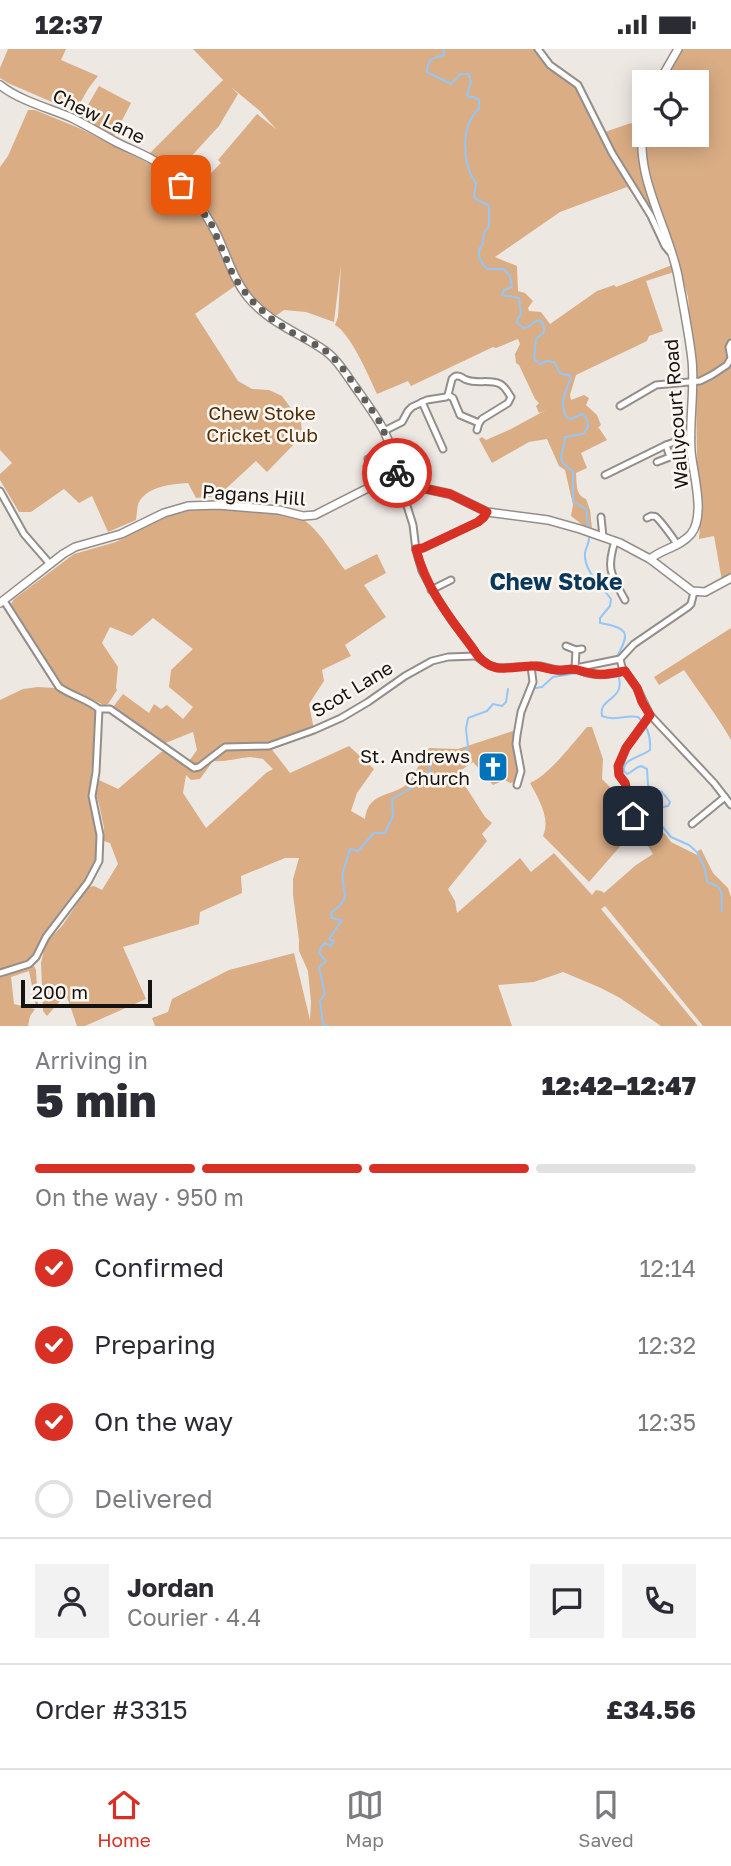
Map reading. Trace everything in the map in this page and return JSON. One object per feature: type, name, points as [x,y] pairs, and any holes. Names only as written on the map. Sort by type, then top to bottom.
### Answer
[{"type":"street","points":[[538,49],[550,65],[578,85],[612,153],[651,216],[667,250],[671,252]]},
{"type":"street","points":[[666,70],[678,49]]},
{"type":"street","name":"Chew Lane","points":[[0,85],[23,98],[74,119],[166,169],[192,196],[210,221],[234,277],[250,299],[289,331],[332,356],[372,409],[391,447],[400,479]]},
{"type":"street","name":"Wallycourt Road","points":[[642,147],[645,174],[678,277],[692,359],[691,439],[697,499],[697,515],[691,533],[677,545],[650,559]]},
{"type":"street","points":[[620,406],[644,389],[660,383],[700,381],[727,365],[731,358],[731,344]]},
{"type":"street","points":[[459,376],[468,381],[492,381],[503,385],[511,397],[509,403],[482,418],[478,427],[460,415],[453,398],[448,395],[452,379],[459,376]]},
{"type":"street","points":[[384,432],[402,422],[408,411],[427,400],[448,395]]},
{"type":"street","points":[[422,403],[443,449]]},
{"type":"street","points":[[605,475],[649,452],[683,439],[691,439]]},
{"type":"street","points":[[657,462],[670,457],[667,445]]},
{"type":"street","points":[[371,455],[391,447]]},
{"type":"street","points":[[400,479],[412,487],[450,494],[487,512],[548,520],[615,541],[650,559],[685,588],[694,592],[707,591],[731,578]]},
{"type":"street","points":[[400,479],[422,571],[431,590],[476,656],[497,669],[531,666],[561,671],[617,660],[634,644],[688,607],[694,592]]},
{"type":"street","name":"Pagans Hill","points":[[2,602],[75,548],[121,534],[151,518],[178,508],[218,505],[279,510],[309,516],[323,512],[366,489],[400,479]]},
{"type":"street","points":[[0,491],[24,534],[50,564]]},
{"type":"street","points":[[416,549],[478,522],[487,512]]},
{"type":"street","points":[[647,518],[651,516],[659,519],[677,545]]},
{"type":"street","points":[[601,517],[603,537]]},
{"type":"street","points":[[615,541],[610,570],[625,600]]},
{"type":"street","points":[[431,590],[451,580]]},
{"type":"street","points":[[0,973],[29,964],[36,957],[46,937],[88,882],[99,861],[100,835],[92,796],[99,709],[59,687],[2,602]]},
{"type":"street","points":[[566,646],[579,649],[576,669]]},
{"type":"street","name":"Scot Lane","points":[[99,709],[110,709],[194,768],[225,747],[269,746],[341,718],[432,661],[448,657],[476,656]]},
{"type":"street","points":[[617,660],[620,672],[637,688],[650,715],[715,783],[731,805]]},
{"type":"street","points":[[517,785],[521,771],[517,735],[521,712],[533,682],[531,666]]},
{"type":"street","points":[[576,669],[584,673],[620,672]]},
{"type":"street","points":[[633,816],[618,766],[626,748],[650,715]]},
{"type":"street","points":[[692,824],[725,797]]},
{"type":"green space","points":[[8,49],[66,49],[61,60],[98,76],[75,112],[0,78],[0,68]]},
{"type":"green space","points":[[193,49],[541,49],[551,64],[577,80],[605,132],[631,123],[632,147],[709,147],[709,70],[671,70],[681,49],[731,49],[731,576],[722,581],[714,536],[699,539],[701,507],[696,394],[688,297],[661,211],[648,213],[627,187],[560,212],[495,257],[517,266],[518,291],[525,293],[533,301],[529,311],[541,312],[550,324],[597,291],[614,285],[616,287],[672,265],[674,272],[646,281],[663,331],[576,375],[571,400],[584,395],[589,398],[586,405],[597,415],[601,425],[597,429],[599,428],[607,440],[581,453],[587,468],[576,473],[578,492],[586,499],[592,528],[584,526],[571,516],[573,505],[565,470],[559,466],[547,439],[529,442],[492,463],[479,439],[482,437],[486,440],[546,410],[539,413],[536,406],[539,403],[516,363],[515,354],[520,344],[518,339],[493,347],[411,386],[408,381],[377,394],[353,346],[335,325],[338,317],[341,265],[334,322],[306,312],[284,310],[274,317],[260,309],[239,277],[211,215],[193,191],[221,163],[218,160],[257,114],[276,129],[260,111],[231,87],[238,94],[219,126],[176,173],[149,154],[223,80]]},
{"type":"green space","points":[[99,86],[131,103],[114,136],[81,117]]},
{"type":"green space","name":"Chew Stoke Cricket Club","points":[[28,110],[35,110],[79,128],[152,165],[164,174],[208,225],[235,286],[195,314],[238,381],[252,389],[269,390],[282,396],[301,422],[302,433],[298,440],[267,472],[256,461],[218,496],[196,498],[188,483],[154,489],[139,502],[136,520],[108,532],[92,496],[79,503],[64,489],[31,512],[19,512],[0,480],[0,474],[12,463],[0,450],[0,167],[8,156]]},
{"type":"green space","points":[[189,510],[247,510],[294,516],[314,529],[345,570],[377,554],[386,573],[364,585],[386,617],[345,645],[351,656],[322,670],[324,681],[309,704],[314,730],[270,747],[290,773],[349,746],[374,769],[357,793],[351,811],[365,819],[371,803],[409,782],[429,748],[458,749],[516,730],[519,770],[515,782],[505,780],[493,785],[473,762],[457,773],[485,817],[492,823],[482,834],[487,841],[448,889],[455,901],[457,913],[520,858],[531,872],[554,853],[592,895],[596,890],[604,893],[653,854],[644,835],[650,827],[655,826],[671,842],[697,855],[701,849],[713,873],[728,888],[731,897],[731,1026],[703,1026],[605,906],[601,909],[698,1026],[661,1026],[620,998],[563,972],[534,982],[498,985],[512,1026],[155,1026],[152,1018],[168,1012],[172,999],[229,970],[294,953],[310,1020],[308,971],[299,951],[293,895],[293,879],[299,858],[285,858],[241,876],[242,893],[200,912],[199,924],[123,947],[146,999],[85,1026],[77,1026],[66,994],[47,1016],[43,1011],[41,963],[48,940],[62,926],[89,887],[102,890],[118,864],[110,843],[104,841],[104,828],[96,795],[97,779],[118,789],[167,748],[189,761],[197,750],[193,732],[163,744],[156,736],[113,707],[123,694],[149,713],[154,704],[161,709],[167,705],[183,719],[193,707],[169,687],[171,670],[193,649],[153,618],[132,636],[110,627],[102,643],[118,667],[117,690],[108,704],[104,705],[64,687],[11,604],[74,554],[116,542],[157,520]],"holes":[[[250,757],[263,759],[273,769],[206,828],[183,793],[186,775],[191,780],[200,779],[213,761]]]},
{"type":"green space","points":[[731,628],[731,740],[684,670],[659,685],[654,677]]},
{"type":"green space","points":[[55,688],[97,713],[89,798],[96,825],[98,853],[96,864],[88,878],[41,939],[34,956],[26,962],[0,970],[0,700],[23,689]]},
{"type":"green space","points":[[587,727],[592,727],[603,759],[602,779],[633,810],[638,826],[589,882],[543,836],[545,815],[530,783],[552,766]]},
{"type":"green space","points":[[34,966],[36,1006],[29,971],[11,977],[14,1004],[35,1009],[28,1026],[0,1026],[0,977]]},
{"type":"waterway","points":[[443,49],[444,55],[430,61],[427,72],[451,84],[461,74],[469,74],[471,82],[467,95],[479,100],[479,109],[469,125],[465,146],[468,167],[476,183],[474,197],[489,207],[489,226],[484,233],[479,257],[488,269],[504,269],[510,276],[512,287],[504,290],[502,295],[519,298],[521,315],[517,323],[524,328],[539,320],[543,323],[544,332],[536,339],[534,359],[540,364],[546,361],[554,362],[560,373],[571,377],[564,397],[564,413],[571,419],[582,414],[587,421],[588,427],[583,434],[565,437],[561,460],[573,471],[573,499],[586,509],[589,530]]},
{"type":"waterway","points":[[589,536],[585,553],[587,566],[611,599],[600,623],[617,627],[624,633],[624,643],[616,658]]},
{"type":"waterway","points":[[536,688],[542,687],[553,677],[577,673]]},
{"type":"waterway","points":[[618,674],[619,690],[604,705],[602,716],[638,717],[646,728],[650,741],[650,750],[629,761],[624,771],[627,774],[641,766],[647,769],[650,788],[662,792],[670,802],[668,806],[653,809],[652,814],[671,837],[697,852],[705,869],[707,882],[720,890],[722,911]]},
{"type":"waterway","points":[[327,1026],[323,1024],[320,1001],[325,994],[319,967],[326,961],[319,953],[325,943],[331,946],[334,941],[329,939],[342,920],[332,918],[331,913],[345,898],[343,872],[350,849],[358,851],[374,833],[385,833],[393,816],[392,799],[420,783],[430,770],[430,756],[434,752],[451,757],[465,752],[468,747],[468,718],[487,711],[493,704],[502,706],[506,702],[508,689]]},
{"type":"way so far","points":[[181,185],[210,221],[234,277],[250,299],[289,331],[322,348],[344,370],[378,419],[395,457],[397,473]]},
{"type":"place","name":"St. Andrews Church","points":[[493,767]]},
{"type":"district","name":"Chew Stoke","points":[[556,582]]},
{"type":"route","points":[[397,473],[397,477],[408,485],[450,494],[487,512],[478,522],[416,549],[422,571],[432,590],[476,656],[497,669],[540,666],[561,671],[576,669],[594,675],[625,671],[631,679],[650,715],[626,748],[618,766],[633,816]]}]
